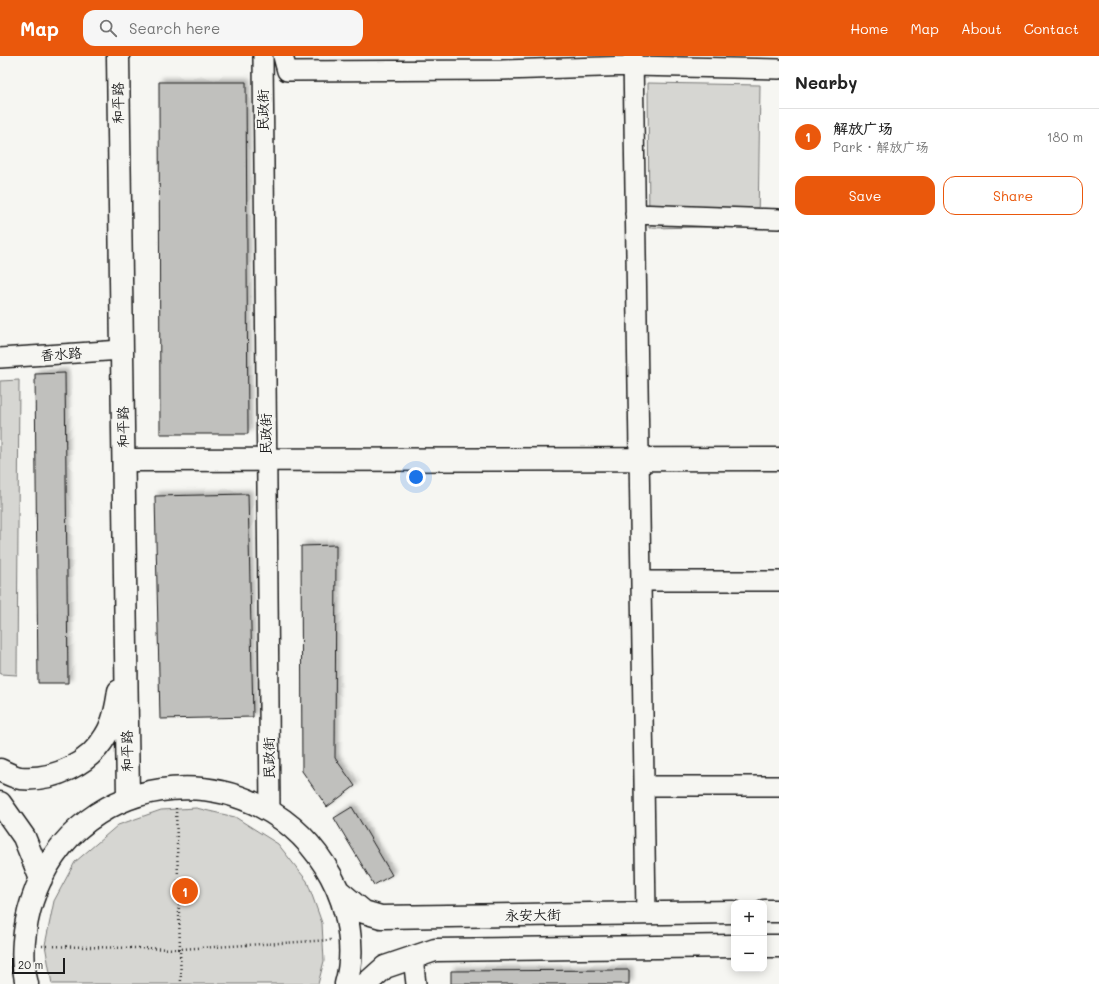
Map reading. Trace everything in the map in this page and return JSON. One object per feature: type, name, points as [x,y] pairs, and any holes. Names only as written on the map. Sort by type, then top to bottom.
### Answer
[{"type":"main road","name":"和平路","points":[[118,56],[128,798]]},
{"type":"main road","points":[[124,460],[779,459]]},
{"type":"main road","points":[[0,770],[18,778],[41,778],[63,771],[90,756],[106,735],[117,708],[126,635]]},
{"type":"main road","points":[[27,984],[23,945],[28,914],[40,879],[53,857],[76,830],[99,813],[128,798],[151,791],[176,787],[204,788],[232,794],[259,804],[284,819],[305,838],[323,861],[340,892],[349,939],[346,984]]},
{"type":"main road","points":[[0,803],[24,837],[40,879]]},
{"type":"main road","name":"永安大街","points":[[340,892],[364,912],[381,918],[731,912]]},
{"type":"main road","points":[[767,911],[779,911]]},
{"type":"main road","points":[[366,984],[384,967],[434,950],[731,946]]},
{"type":"main road","points":[[767,946],[779,946]]},
{"type":"street","name":"民政街","points":[[263,56],[270,811]]},
{"type":"street","points":[[283,56],[287,71],[502,70],[633,61],[779,69]]},
{"type":"street","points":[[633,61],[646,913]]},
{"type":"street","points":[[635,214],[779,219]]},
{"type":"street","name":"香水路","points":[[0,358],[122,350]]},
{"type":"street","points":[[641,581],[779,581]]},
{"type":"street","points":[[644,786],[779,786]]},
{"type":"street","points":[[414,958],[416,984]]},
{"type":"path","points":[[176,787],[181,984]]},
{"type":"path","points":[[23,945],[180,949],[349,939]]},
{"type":"shaded area","points":[[648,83],[760,85],[758,226],[649,228]]},
{"type":"shaded area","points":[[19,380],[17,675],[0,674],[0,381]]},
{"type":"shaded area","points":[[196,808],[235,817],[278,844],[307,881],[322,923],[324,961],[318,984],[52,984],[45,945],[54,901],[75,862],[118,825],[161,810]]},
{"type":"building","points":[[159,82],[246,82],[248,434],[160,434]]},
{"type":"building","points":[[65,373],[68,683],[38,683],[35,374]]},
{"type":"building","points":[[248,494],[253,717],[160,719],[155,496]]},
{"type":"building","points":[[336,545],[335,758],[355,786],[327,807],[302,771],[301,546]]},
{"type":"building","points":[[352,807],[392,875],[374,885],[334,818]]},
{"type":"building","points":[[629,970],[629,984],[451,984],[451,971]]},
{"type":"place","name":"解放广场","points":[[185,891]]}]
